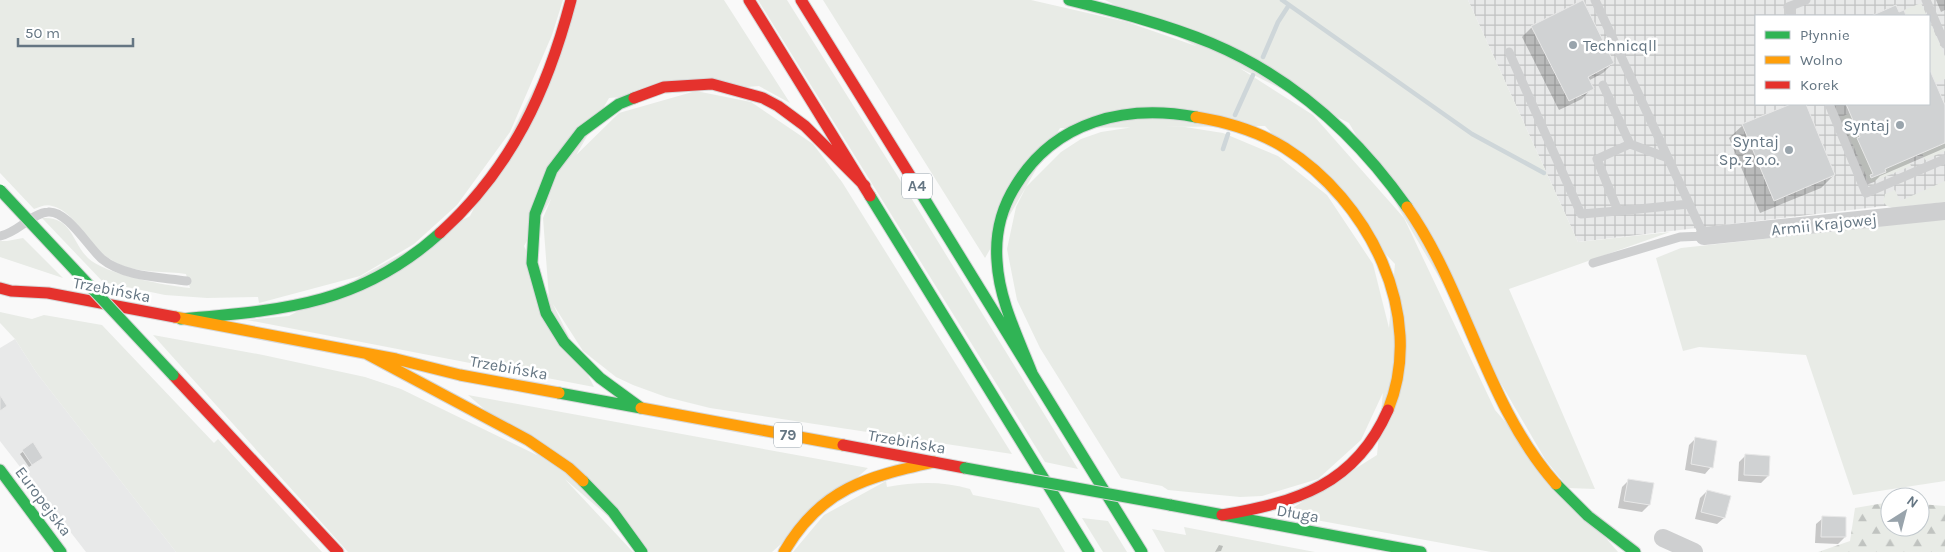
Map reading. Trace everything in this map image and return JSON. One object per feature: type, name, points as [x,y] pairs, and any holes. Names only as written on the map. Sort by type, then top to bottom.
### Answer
[{"type":"main road","points":[[181,319],[258,312],[313,303],[366,283],[420,250],[464,210],[484,187],[509,152],[529,115],[552,64],[561,39],[571,0]]},
{"type":"main road","points":[[749,0],[1089,552]]},
{"type":"main road","name":"A4","points":[[800,0],[1142,552]]},
{"type":"main road","points":[[1069,0],[1149,20],[1182,31],[1232,52],[1277,78],[1307,100],[1344,132],[1376,167],[1404,202],[1431,245],[1461,308],[1497,393],[1526,446],[1552,481],[1573,503],[1609,534],[1635,552]]},
{"type":"main road","points":[[641,408],[588,370],[566,345],[546,314],[534,272],[533,238],[542,192],[559,159],[587,126],[618,104],[652,89],[690,83],[710,83],[727,86],[763,98],[794,116],[865,186]]},
{"type":"main road","points":[[1032,373],[1000,281],[996,245],[1003,213],[1014,187],[1035,158],[1057,140],[1080,127],[1118,117],[1157,114],[1192,115],[1226,123],[1265,138],[1313,168],[1328,181],[1357,217],[1370,237],[1395,298],[1400,341],[1400,361],[1392,401],[1386,418],[1367,447],[1347,470],[1332,481],[1320,489],[1292,500],[1264,508],[1222,515]]},
{"type":"main road","points":[[0,190],[338,552]]},
{"type":"main road","name":"Trzebińska","points":[[16,278],[48,293]]},
{"type":"main road","name":"Trzebińska","points":[[4,290],[48,293],[367,354],[460,375],[1170,505]]},
{"type":"main road","points":[[367,354],[528,440],[569,468],[613,512],[642,552]]},
{"type":"main road","points":[[784,552],[802,525],[819,509],[842,492],[882,474],[934,462]]},
{"type":"main road","name":"Europejska","points":[[0,470],[62,552]]},
{"type":"main road","name":"Długa","points":[[1170,505],[1421,552]]},
{"type":"street","name":"Armii Krajowej","points":[[1704,236],[1945,210]]},
{"type":"street","points":[[1663,538],[1694,552]]},
{"type":"lane","points":[[1593,263],[1680,237],[1704,236],[1595,0]]},
{"type":"lane","points":[[1792,15],[1788,7],[1806,0]]},
{"type":"lane","points":[[1926,0],[1945,44]]},
{"type":"lane","points":[[1509,52],[1581,214],[1689,204]]},
{"type":"lane","points":[[1603,85],[1630,144]]},
{"type":"lane","points":[[1829,105],[1866,193],[1945,159]]},
{"type":"lane","points":[[1618,211],[1597,159],[1630,144],[1668,158]]},
{"type":"lane","points":[[0,236],[9,234],[45,212],[54,213],[66,219],[93,250],[116,269],[187,281]]},
{"type":"shaded area","points":[[1468,0],[1945,0],[1945,199],[1578,242]]},
{"type":"shaded area","points":[[15,339],[36,372],[176,552],[86,552],[0,441],[0,348]]},
{"type":"green space","points":[[0,0],[563,0],[552,35],[510,132],[457,205],[414,244],[360,276],[259,303],[258,297],[207,298],[165,295],[103,282],[42,218],[52,218],[65,225],[82,251],[96,264],[136,278],[190,288],[186,274],[144,271],[128,268],[111,260],[96,248],[65,212],[50,205],[34,209],[0,173]]},
{"type":"green space","points":[[578,0],[724,0],[790,103],[759,86],[609,98],[524,246],[594,387],[247,320],[289,316],[470,216]]},
{"type":"green space","points":[[758,0],[787,0],[1078,469],[1045,462]]},
{"type":"green space","points":[[823,0],[1031,0],[1127,22],[1216,53],[1313,115],[1404,218],[1495,410],[1618,552],[1491,552],[1283,514],[1377,455],[1395,264],[1265,126],[1060,128],[985,258]]},
{"type":"green space","points":[[1105,0],[1468,0],[1578,242],[1670,232],[1509,289],[1595,489],[1568,488],[1545,459],[1349,123]]},
{"type":"green space","points":[[1921,3],[1927,15],[1906,15],[1904,10]]},
{"type":"green space","points":[[1930,22],[1945,56],[1945,79],[1935,83],[1930,70]]},
{"type":"green space","points":[[696,91],[751,102],[813,144],[842,182],[1012,454],[710,408],[666,397],[633,385],[616,377],[583,351],[549,298],[543,218],[565,166],[619,113]]},
{"type":"green space","points":[[1850,113],[1860,137],[1857,138],[1873,174],[1870,175],[1871,178],[1886,172],[1885,169],[1908,159],[1911,166],[1872,182],[1868,180],[1841,117]]},
{"type":"green space","points":[[1166,124],[1223,133],[1278,156],[1327,195],[1373,264],[1390,332],[1387,384],[1361,440],[1318,479],[1262,496],[1240,497],[1168,490],[1162,486],[1121,478],[1040,348],[1017,300],[1007,249],[1016,207],[1026,187],[1061,152],[1081,139],[1101,132]]},
{"type":"green space","points":[[1945,143],[1945,151],[1925,160],[1922,153]]},
{"type":"green space","points":[[1945,181],[1945,202],[1893,208],[1883,202],[1885,194],[1895,190],[1900,201]]},
{"type":"green space","points":[[1945,219],[1945,481],[1906,487],[1880,487],[1880,491],[1853,495],[1806,355],[1699,347],[1683,351],[1656,258],[1681,248]]},
{"type":"green space","points":[[23,238],[63,278],[0,257],[0,241]]},
{"type":"green space","points":[[0,312],[32,319],[44,315],[102,325],[214,443],[218,439],[322,552],[176,552],[36,372],[15,339],[0,323]]},
{"type":"green space","points":[[153,335],[263,355],[365,377],[401,389],[547,460],[633,552],[348,552]]},
{"type":"green space","points":[[468,395],[868,468],[772,552],[649,552]]},
{"type":"green space","points":[[886,481],[887,487],[929,483],[960,486],[970,489],[973,495],[1039,508],[1065,552],[793,552],[824,515]]},
{"type":"green space","points":[[1880,504],[1880,537],[1930,537],[1930,505],[1945,506],[1945,552],[1818,552],[1850,541],[1855,508]]},
{"type":"green space","points":[[1082,518],[1108,521],[1127,552],[1103,552]]},
{"type":"green space","points":[[1184,527],[1315,552],[1165,552],[1152,529],[1186,535]]},
{"type":"building","name":"Technicqll","points":[[1583,0],[1614,63],[1588,77],[1594,89],[1569,101],[1531,26]]},
{"type":"building","points":[[1896,5],[1899,12],[1904,10],[1906,15],[1873,15]]},
{"type":"building","name":"Syntaj","points":[[1930,70],[1945,105],[1945,143],[1885,169],[1886,172],[1871,178],[1870,175],[1873,174],[1857,138],[1860,137],[1846,105],[1930,105]]},
{"type":"building","name":"Syntaj Sp. z o.o.","points":[[1789,105],[1806,105],[1835,175],[1774,201],[1742,124]]},
{"type":"building","points":[[0,395],[7,406],[0,411]]},
{"type":"building","points":[[1695,437],[1717,441],[1713,468],[1691,464]]},
{"type":"building","points":[[33,442],[43,458],[32,465],[22,450]]},
{"type":"building","points":[[1745,454],[1770,456],[1769,476],[1744,475]]},
{"type":"building","points":[[1628,479],[1654,483],[1650,505],[1624,501]]},
{"type":"building","points":[[1707,490],[1731,496],[1725,518],[1701,512]]},
{"type":"building","points":[[1822,516],[1846,517],[1846,537],[1821,537]]},
{"type":"waterway","points":[[1282,0],[1472,134],[1544,173]]},
{"type":"waterway","points":[[1263,57],[1278,22],[1289,5]]},
{"type":"waterway","points":[[1235,115],[1253,75]]},
{"type":"waterway","points":[[1223,149],[1228,134]]},
{"type":"traffic: fast","points":[[1069,0],[1141,19],[1194,36],[1241,57],[1269,73],[1321,111],[1344,133],[1367,156],[1407,207]]},
{"type":"traffic: fast","points":[[634,98],[619,104],[581,132],[552,170],[535,214],[532,263],[546,313],[564,342],[600,378],[641,408]]},
{"type":"traffic: fast","points":[[1032,373],[1005,304],[997,261],[1000,221],[1016,185],[1032,163],[1051,146],[1071,132],[1094,122],[1118,116],[1143,113],[1196,117]]},
{"type":"traffic: fast","points":[[0,190],[173,375]]},
{"type":"traffic: fast","points":[[919,190],[1142,552]]},
{"type":"traffic: fast","points":[[870,196],[1089,552]]},
{"type":"traffic: fast","points":[[181,319],[254,312],[319,300],[380,276],[410,257],[440,233]]},
{"type":"traffic: fast","points":[[559,393],[641,408]]},
{"type":"traffic: fast","points":[[965,468],[1170,505]]},
{"type":"traffic: fast","points":[[0,470],[61,552]]},
{"type":"traffic: fast","points":[[583,481],[613,512],[642,552]]},
{"type":"traffic: fast","points":[[1556,484],[1588,516],[1635,552]]},
{"type":"traffic: fast","points":[[1170,505],[1421,552]]},
{"type":"traffic: slow","points":[[1196,117],[1242,128],[1285,148],[1315,170],[1342,197],[1364,228],[1382,262],[1394,299],[1400,336],[1398,373],[1388,410]]},
{"type":"traffic: slow","points":[[1407,207],[1428,241],[1446,276],[1511,419],[1532,453],[1556,484]]},
{"type":"traffic: slow","points":[[175,317],[396,359],[460,375],[559,393]]},
{"type":"traffic: slow","points":[[367,354],[528,440],[569,468],[583,481]]},
{"type":"traffic: slow","points":[[641,408],[843,445]]},
{"type":"traffic: slow","points":[[784,552],[798,530],[830,499],[867,480],[934,462]]},
{"type":"traffic: jam","points":[[440,233],[487,182],[507,155],[524,126],[551,66],[571,0]]},
{"type":"traffic: jam","points":[[749,0],[870,196]]},
{"type":"traffic: jam","points":[[801,0],[919,190]]},
{"type":"traffic: jam","points":[[634,98],[664,87],[712,84],[763,98],[778,106],[805,126],[865,186]]},
{"type":"traffic: jam","points":[[0,288],[11,291],[48,293],[175,317]]},
{"type":"traffic: jam","points":[[173,375],[338,552]]},
{"type":"traffic: jam","points":[[1222,515],[1275,504],[1321,486],[1341,473],[1359,456],[1374,436],[1388,410]]},
{"type":"traffic: jam","points":[[843,445],[965,468]]},
{"type":"place","name":"Technicqll","points":[[1573,45]]},
{"type":"place","name":"Syntaj","points":[[1900,125]]},
{"type":"place","name":"Syntaj Sp. z o.o.","points":[[1789,150]]}]
